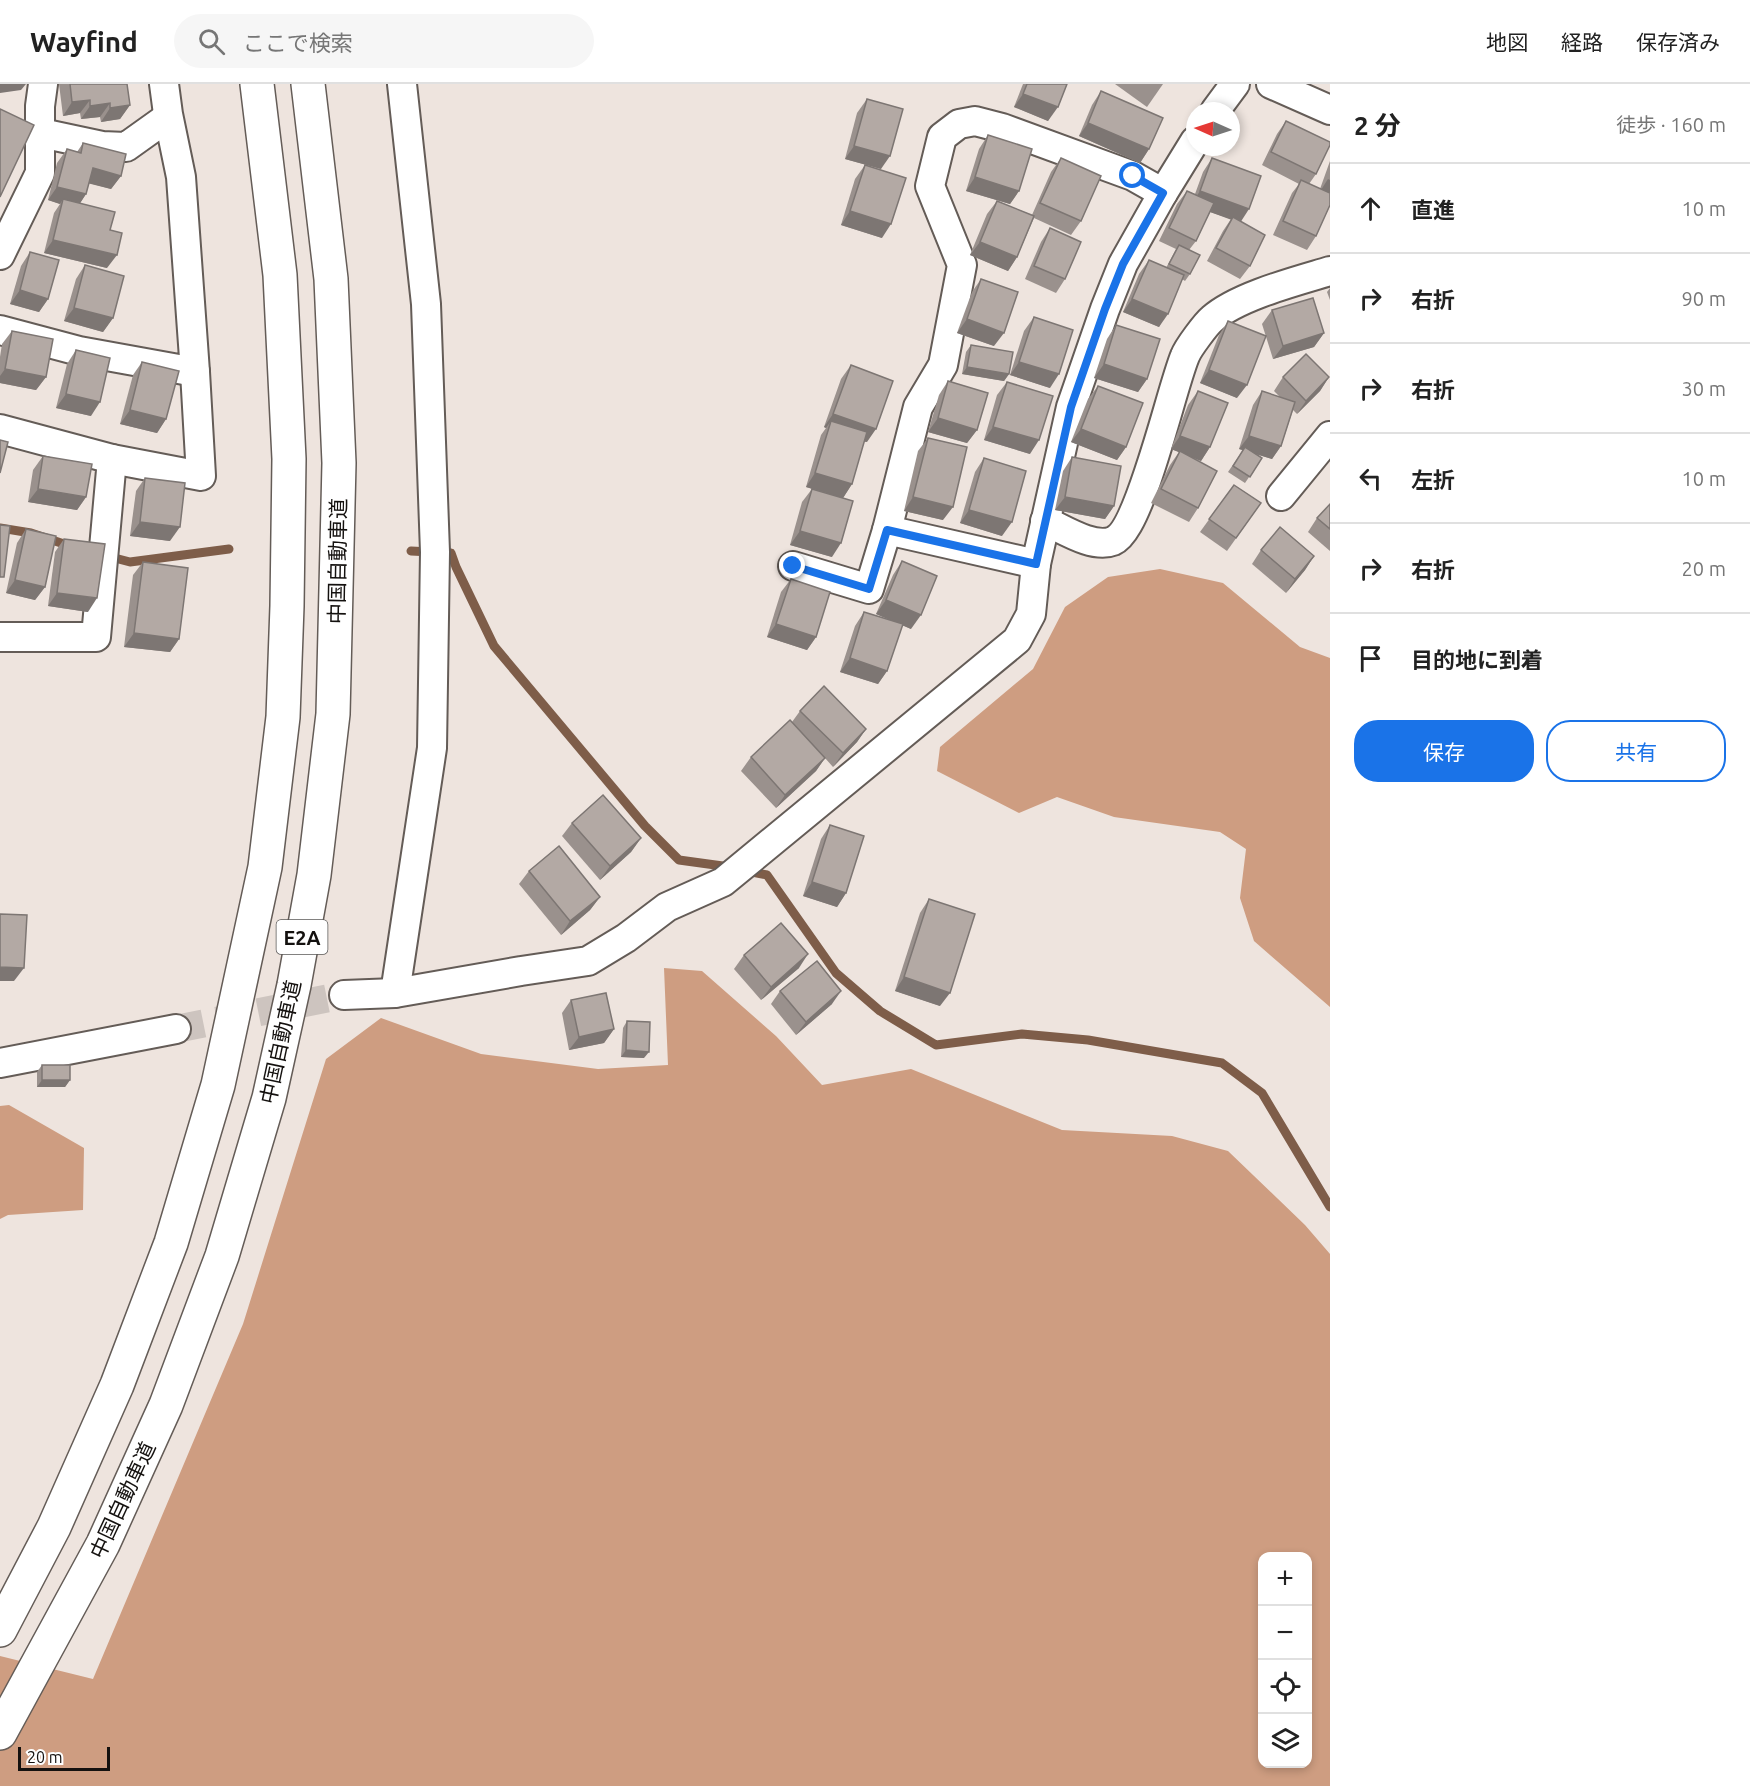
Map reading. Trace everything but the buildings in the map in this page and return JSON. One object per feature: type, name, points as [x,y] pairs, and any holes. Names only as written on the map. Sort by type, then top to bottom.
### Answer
[{"type":"highway","name":"E2A","points":[[0,1630],[54,1527],[117,1385],[171,1243],[218,1085],[265,867],[283,717],[289,459],[280,275],[257,84]]},
{"type":"highway","name":"中国自動車道","points":[[0,1733],[103,1545],[166,1405],[222,1256],[269,1098],[294,985],[314,875],[333,714],[339,463],[330,279],[308,84]]},
{"type":"street","points":[[0,255],[40,173],[40,106],[43,84]]},
{"type":"street","points":[[0,429],[112,459],[201,476],[181,177],[168,117],[164,84]]},
{"type":"street","points":[[395,993],[432,748],[435,552],[426,304],[402,84]]},
{"type":"street","points":[[1222,102],[1235,84]]},
{"type":"street","points":[[1272,84],[1330,110]]},
{"type":"street","points":[[40,133],[102,146],[126,147],[168,117]]},
{"type":"street","points":[[793,566],[869,589],[887,530],[918,407],[943,365],[962,265],[930,186],[942,136],[959,124],[975,121],[1133,176],[1163,193]]},
{"type":"street","points":[[344,995],[395,993],[521,970],[588,961],[626,938],[667,907],[723,882],[1017,640],[1031,614],[1036,564],[1071,407],[1105,309],[1123,264],[1186,156]]},
{"type":"street","points":[[1045,521],[1094,543],[1114,541],[1128,527],[1140,499],[1186,354],[1212,319],[1235,305],[1272,289],[1330,271]]},
{"type":"street","points":[[0,330],[79,351],[195,372]]},
{"type":"street","points":[[1281,495],[1330,436]]},
{"type":"street","points":[[0,637],[96,637],[112,459]]},
{"type":"street","points":[[887,530],[1036,564]]},
{"type":"street","points":[[0,1063],[176,1029]]},
{"type":"shaded area","points":[[1160,569],[1223,583],[1300,647],[1330,658],[1330,1007],[1254,941],[1240,898],[1246,849],[1220,832],[1114,817],[1057,797],[1019,813],[937,771],[940,747],[1033,669],[1065,607],[1108,577]]},
{"type":"shaded area","points":[[664,968],[702,971],[776,1036],[822,1085],[911,1069],[1062,1130],[1172,1136],[1228,1151],[1305,1225],[1330,1254],[1330,1786],[0,1786],[0,1656],[93,1679],[243,1324],[326,1059],[381,1018],[481,1054],[598,1069],[668,1065]]},
{"type":"shaded area","points":[[9,1105],[84,1148],[83,1210],[8,1215],[0,1219],[0,1106]]},
{"type":"waterway","points":[[0,528],[31,533],[73,547]]},
{"type":"waterway","points":[[107,556],[130,562],[229,549]]},
{"type":"waterway","points":[[411,551],[451,553],[494,646],[645,826],[679,860],[730,867]]},
{"type":"waterway","points":[[747,871],[767,875],[836,973],[880,1011],[936,1045],[1022,1034],[1088,1040],[1222,1063],[1262,1093],[1330,1207]]},
{"type":"tunnel","points":[[176,1029],[344,995]]},
{"type":"route","points":[[793,566],[869,589],[887,530],[1036,564],[1071,407],[1123,264],[1163,193],[1133,176]]}]
